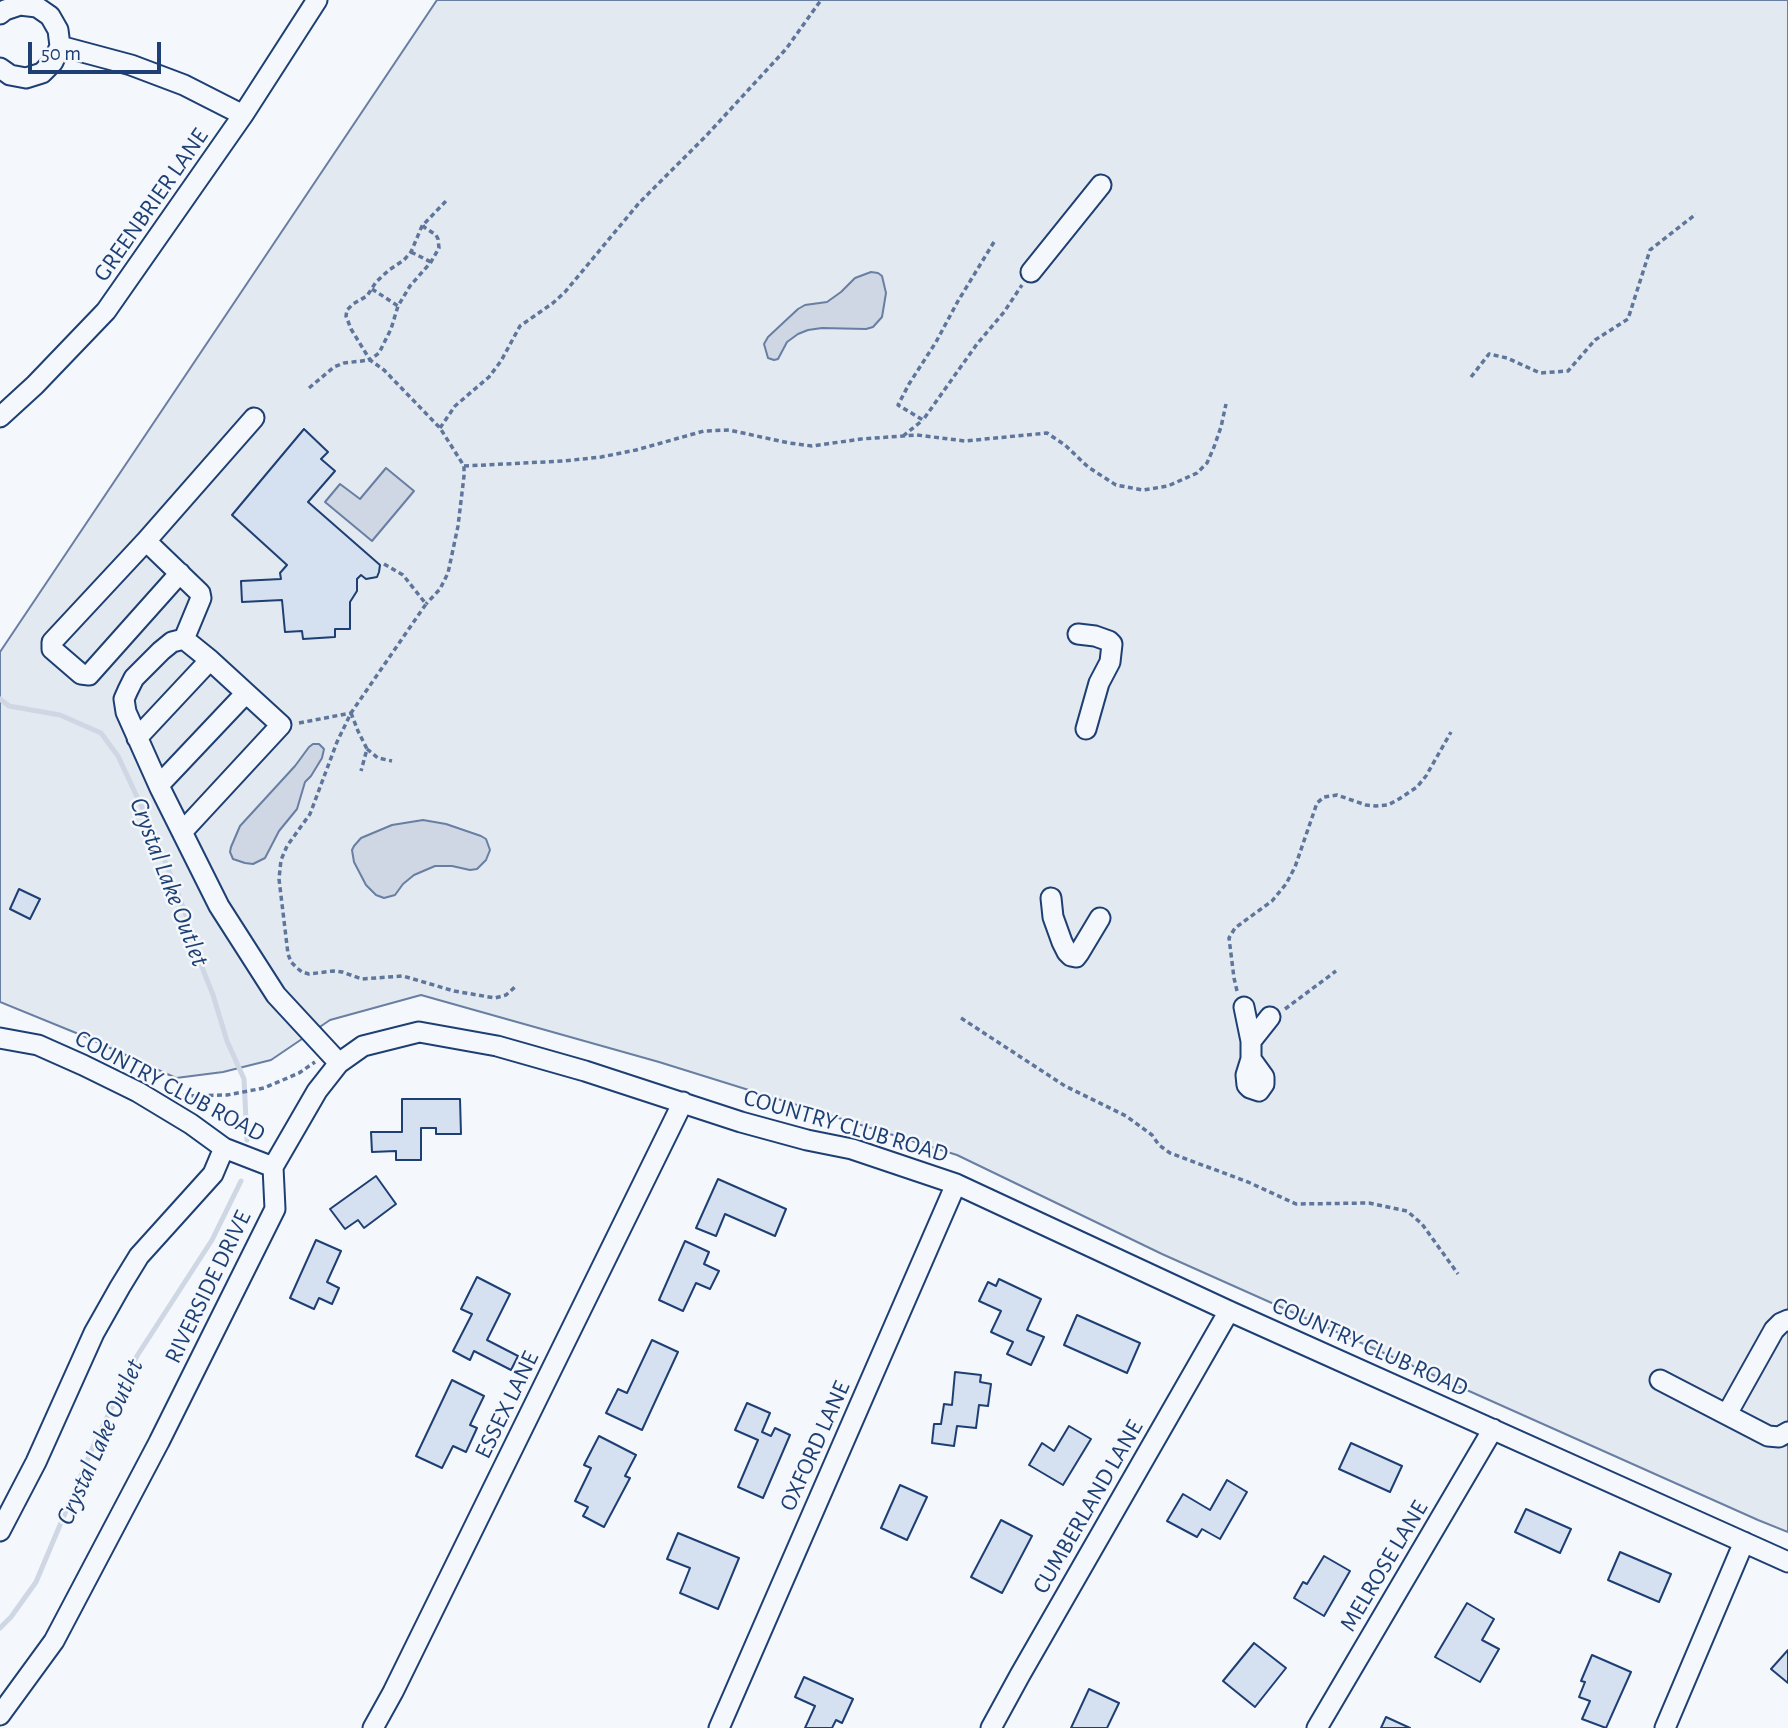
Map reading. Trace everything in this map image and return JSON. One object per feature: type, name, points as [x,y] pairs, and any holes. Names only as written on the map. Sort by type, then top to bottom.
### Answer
[{"type":"street","name":"GREENBRIER LANE","points":[[0,417],[35,386],[106,311],[243,115],[317,0]]},
{"type":"street","points":[[0,14],[5,9],[20,5],[37,7],[50,16],[58,30],[60,46],[53,62],[42,73],[26,78],[10,75],[0,68]]},
{"type":"street","points":[[60,46],[131,65],[184,85],[243,115]]},
{"type":"street","points":[[1031,272],[1101,185]]},
{"type":"street","points":[[180,573],[89,675],[82,674],[52,649],[52,642],[146,541],[254,418]]},
{"type":"street","points":[[146,541],[200,593],[201,598],[184,639]]},
{"type":"street","points":[[1078,634],[1095,636],[1112,644],[1110,662],[1099,683],[1086,729]]},
{"type":"street","points":[[182,832],[281,725],[184,639]]},
{"type":"street","points":[[184,639],[172,642],[134,678],[124,699],[126,712],[219,906],[276,995],[340,1063]]},
{"type":"street","points":[[137,738],[210,660]]},
{"type":"street","points":[[159,785],[246,693]]},
{"type":"street","points":[[1051,898],[1053,917],[1067,953],[1071,956],[1076,957],[1100,918]]},
{"type":"street","points":[[1244,1007],[1251,1050],[1270,1017]]},
{"type":"street","name":"COUNTRY CLUB ROAD","points":[[0,1038],[38,1045],[127,1087],[191,1124],[224,1148],[273,1167],[317,1091],[340,1063],[363,1046],[419,1032],[497,1046],[754,1125],[852,1149],[956,1184],[1229,1311],[1788,1562]]},
{"type":"street","name":"ESSEX LANE","points":[[373,1728],[683,1102]]},
{"type":"street","name":"RIVERSIDE DRIVE","points":[[0,1531],[36,1462],[94,1333],[120,1287],[139,1256],[213,1174],[224,1148]]},
{"type":"street","name":"RIVERSIDE DRIVE","points":[[0,1716],[54,1641],[159,1443],[275,1209],[273,1167]]},
{"type":"street","name":"OXFORD LANE","points":[[719,1728],[956,1184]]},
{"type":"street","name":"CUMBERLAND LANE","points":[[991,1728],[1229,1311]]},
{"type":"street","points":[[1727,1414],[1774,1331],[1788,1320]]},
{"type":"street","points":[[1660,1380],[1768,1436],[1779,1437],[1788,1432]]},
{"type":"street","name":"MELROSE LANE","points":[[1317,1728],[1493,1429]]},
{"type":"street","points":[[1665,1728],[1744,1542]]},
{"type":"path","points":[[440,428],[455,406],[489,377],[520,326],[565,292],[639,204],[786,48],[821,0]]},
{"type":"path","points":[[446,201],[423,225],[411,252],[404,260],[388,270],[367,296],[353,304],[346,313],[351,329],[370,360],[440,428],[464,466],[458,526],[447,573],[440,589],[426,604],[351,713],[310,814],[287,846],[281,860],[279,879],[288,954],[291,962],[302,972],[342,972],[362,979],[403,976],[454,991],[495,998],[506,995],[515,987]]},
{"type":"path","points":[[1471,377],[1489,355],[1507,358],[1540,373],[1568,371],[1595,340],[1628,319],[1650,250],[1696,214]]},
{"type":"path","points":[[310,388],[334,367],[370,360],[379,353],[391,329],[398,306],[439,248],[436,235],[423,225]]},
{"type":"path","points":[[923,420],[898,405],[994,242]]},
{"type":"path","points":[[411,252],[431,262]]},
{"type":"path","points":[[903,436],[923,420],[1031,272]]},
{"type":"path","points":[[372,289],[398,306]]},
{"type":"path","points":[[464,466],[601,457],[704,431],[729,430],[812,446],[917,435],[965,441],[1047,433],[1065,445],[1088,467],[1116,485],[1143,490],[1168,486],[1197,474],[1207,463],[1214,447],[1222,427],[1226,404]]},
{"type":"path","points":[[384,564],[403,575],[426,604]]},
{"type":"path","points":[[296,723],[351,713]]},
{"type":"path","points":[[351,713],[368,749],[379,758],[392,761]]},
{"type":"path","points":[[1244,1007],[1234,978],[1229,938],[1235,928],[1272,901],[1286,884],[1295,867],[1318,803],[1324,797],[1337,795],[1366,805],[1388,805],[1416,787],[1426,776],[1451,732]]},
{"type":"path","points":[[362,771],[368,749]]},
{"type":"path","points":[[1270,1017],[1280,1013],[1336,971]]},
{"type":"path","points":[[961,1018],[1065,1086],[1126,1116],[1152,1135],[1159,1145],[1170,1153],[1248,1182],[1296,1204],[1369,1203],[1407,1212],[1422,1224],[1458,1274]]},
{"type":"path","points":[[233,1093],[256,1089]]},
{"type":"shaded area","points":[[437,0],[1788,0],[1788,1532],[1162,1254],[957,1155],[659,1062],[421,995],[330,1020],[271,1060],[223,1072],[176,1078],[0,1002],[0,652]]},
{"type":"shaded area","points":[[871,272],[882,276],[886,293],[882,317],[873,327],[808,330],[787,342],[778,359],[768,358],[764,344],[768,337],[798,309],[805,305],[827,302],[855,278]]},
{"type":"shaded area","points":[[386,468],[414,491],[372,541],[325,502],[340,484],[360,499]]},
{"type":"shaded area","points":[[313,744],[319,744],[324,749],[322,758],[305,782],[297,809],[279,831],[265,858],[253,864],[233,859],[231,847],[240,826]]},
{"type":"shaded area","points":[[423,820],[446,824],[486,839],[490,850],[486,860],[477,869],[470,870],[435,866],[414,875],[395,895],[384,898],[376,895],[366,885],[354,862],[354,846],[361,838],[392,825]]},
{"type":"building","points":[[304,429],[328,452],[321,459],[335,471],[308,502],[380,565],[377,577],[366,579],[361,575],[357,579],[357,591],[350,602],[350,629],[335,629],[335,637],[303,639],[302,631],[285,632],[282,600],[242,602],[241,581],[281,579],[280,573],[287,565],[232,515]]},
{"type":"building","points":[[19,889],[40,899],[30,919],[10,909]]},
{"type":"building","points":[[402,1099],[460,1099],[461,1134],[436,1134],[436,1128],[421,1128],[421,1160],[396,1160],[396,1151],[372,1152],[371,1132],[402,1132]]},
{"type":"building","points":[[376,1176],[396,1204],[364,1228],[358,1220],[345,1229],[330,1209]]},
{"type":"building","points":[[718,1179],[786,1209],[775,1236],[725,1214],[716,1236],[696,1228]]},
{"type":"building","points":[[316,1240],[341,1251],[327,1282],[339,1288],[332,1304],[319,1298],[314,1309],[290,1298]]},
{"type":"building","points":[[685,1241],[709,1252],[704,1264],[719,1271],[710,1289],[696,1283],[683,1311],[659,1300]]},
{"type":"building","points":[[477,1277],[510,1294],[487,1340],[518,1356],[511,1370],[474,1351],[470,1360],[453,1351],[472,1314],[461,1309]]},
{"type":"building","points":[[999,1279],[1041,1299],[1027,1330],[1044,1337],[1031,1365],[1007,1354],[1013,1342],[991,1332],[1001,1311],[979,1301],[988,1282],[996,1286]]},
{"type":"building","points":[[1077,1315],[1140,1343],[1127,1373],[1064,1345]]},
{"type":"building","points":[[652,1340],[678,1352],[642,1430],[606,1413],[618,1389],[627,1393]]},
{"type":"building","points":[[955,1372],[981,1375],[980,1382],[991,1384],[988,1406],[979,1405],[976,1428],[957,1426],[954,1446],[932,1443],[934,1424],[941,1424],[944,1404],[952,1405]]},
{"type":"building","points":[[452,1380],[484,1396],[470,1425],[477,1428],[466,1452],[453,1446],[442,1468],[416,1456]]},
{"type":"building","points":[[747,1403],[770,1413],[762,1432],[771,1436],[775,1428],[790,1435],[763,1498],[738,1487],[758,1440],[735,1430]]},
{"type":"building","points":[[1069,1426],[1091,1439],[1063,1485],[1029,1465],[1042,1443],[1054,1451]]},
{"type":"building","points":[[599,1436],[636,1455],[625,1476],[630,1478],[604,1527],[583,1516],[588,1507],[575,1501],[591,1468],[584,1465]]},
{"type":"building","points":[[1351,1443],[1402,1466],[1390,1492],[1339,1469]]},
{"type":"building","points":[[1227,1480],[1247,1492],[1220,1539],[1202,1529],[1197,1537],[1167,1521],[1183,1494],[1210,1510]]},
{"type":"building","points":[[900,1485],[927,1497],[907,1540],[881,1528]]},
{"type":"building","points":[[1526,1509],[1571,1529],[1560,1553],[1515,1532]]},
{"type":"building","points":[[1001,1520],[1032,1536],[1002,1593],[971,1577]]},
{"type":"building","points":[[678,1533],[739,1558],[718,1609],[680,1593],[690,1568],[667,1559]]},
{"type":"building","points":[[1620,1552],[1671,1574],[1659,1602],[1608,1580]]},
{"type":"building","points":[[1324,1556],[1350,1571],[1324,1616],[1294,1598],[1303,1582],[1307,1584]]},
{"type":"building","points":[[1467,1603],[1494,1619],[1482,1640],[1499,1649],[1480,1682],[1435,1657]]},
{"type":"building","points":[[1254,1643],[1286,1668],[1255,1707],[1223,1681]]},
{"type":"building","points":[[1788,1650],[1788,1683],[1771,1669]]},
{"type":"building","points":[[1592,1655],[1631,1672],[1606,1728],[1582,1719],[1590,1701],[1579,1697],[1585,1682],[1581,1681]]},
{"type":"building","points":[[804,1677],[853,1699],[842,1723],[836,1720],[832,1728],[805,1728],[815,1706],[795,1697]]},
{"type":"building","points":[[1089,1689],[1119,1703],[1107,1728],[1071,1728]]},
{"type":"building","points":[[1386,1717],[1410,1728],[1381,1728]]},
{"type":"waterway","name":"Crystal Lake Outlet","points":[[0,699],[9,706],[60,715],[101,733],[118,756],[177,891],[227,1041],[244,1079],[247,1140]]},
{"type":"waterway","name":"Crystal Lake Outlet","points":[[0,1628],[36,1582],[95,1442],[137,1356],[212,1240],[241,1181]]}]
